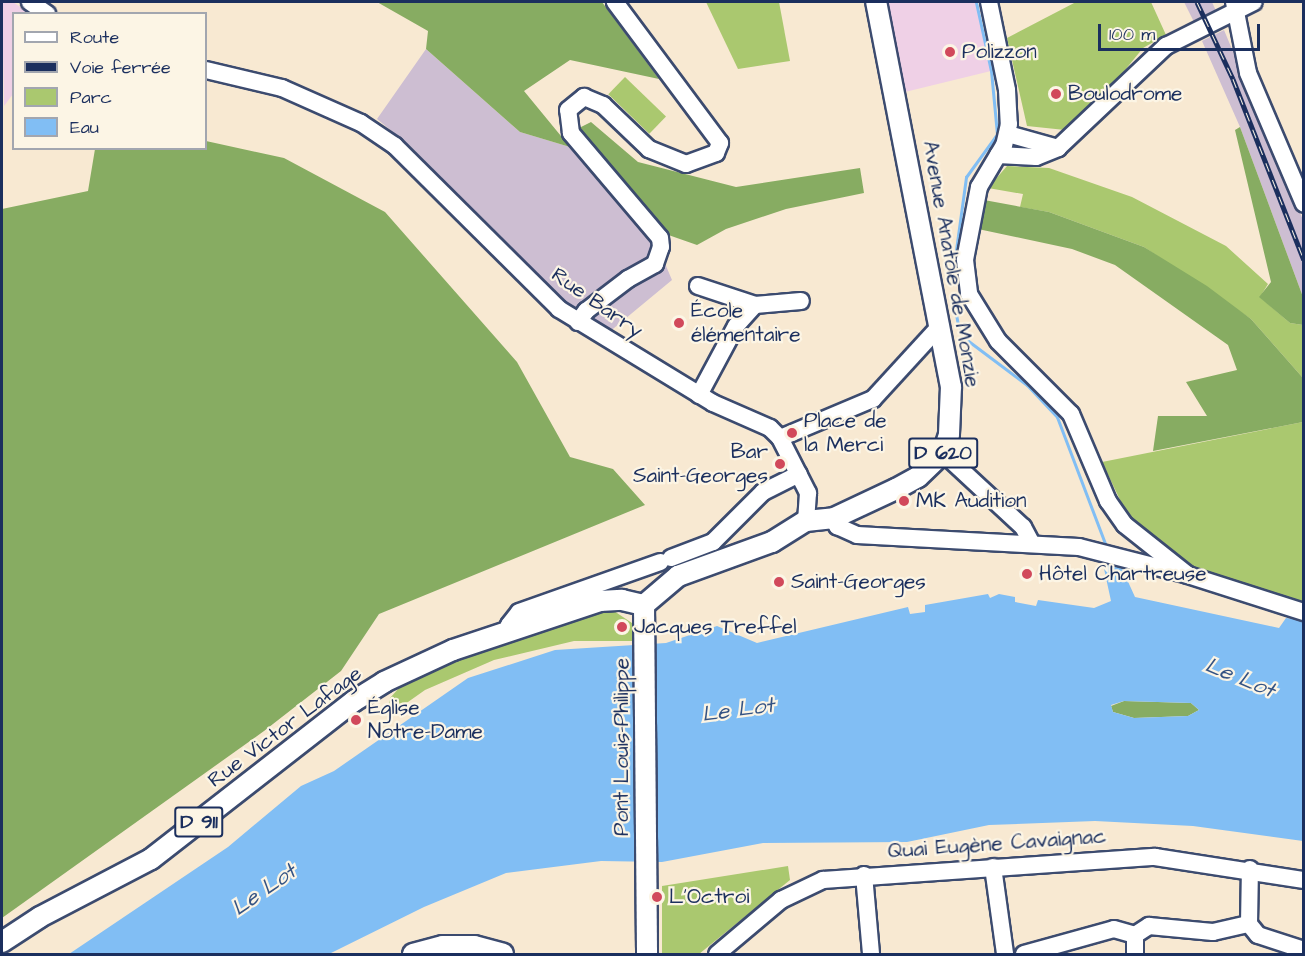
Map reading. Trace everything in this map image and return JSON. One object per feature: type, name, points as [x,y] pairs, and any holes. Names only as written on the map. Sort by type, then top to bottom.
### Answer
[{"type":"main road","name":"Avenue Anatole de Monzie","points":[[876,2],[951,387],[950,434],[943,453]]},
{"type":"main road","name":"D 620","points":[[644,605],[678,576],[780,538],[806,521],[834,518],[918,477],[943,453]]},
{"type":"main road","name":"D 911","points":[[510,632],[600,601],[622,600],[644,605]]},
{"type":"main road","name":"Pont Louis-Philippe","points":[[644,605],[647,954]]},
{"type":"main road","name":"Rue Victor Lafage","points":[[2,942],[40,917],[151,859],[354,701],[384,682],[430,659],[510,632]]},
{"type":"main road","points":[[413,954],[443,946],[503,954]]},
{"type":"street","points":[[30,2],[44,12]]},
{"type":"street","points":[[578,322],[628,279],[655,264],[661,247],[660,238],[571,133],[568,110],[584,97],[597,102],[649,149],[686,164],[716,153],[720,143],[615,2]]},
{"type":"street","points":[[989,2],[1007,90],[1008,134],[979,187],[965,260],[969,294],[998,341],[1071,414],[1108,501],[1125,525],[1142,542],[1188,575]]},
{"type":"street","points":[[998,155],[1036,157],[1058,148],[1166,46],[1236,6],[1254,2]]},
{"type":"street","points":[[1236,6],[1248,73],[1304,204]]},
{"type":"street","name":"Rue Barry","points":[[207,70],[282,88],[361,123],[395,146],[437,186],[535,288],[578,322],[699,395],[758,421],[780,438]]},
{"type":"street","points":[[1008,134],[1058,148]]},
{"type":"street","points":[[698,286],[755,305],[801,301]]},
{"type":"street","points":[[699,395],[736,326],[755,305]]},
{"type":"street","points":[[806,521],[808,493],[780,438],[873,399],[939,327]]},
{"type":"street","points":[[943,453],[1023,527],[1032,544]]},
{"type":"street","points":[[510,632],[509,626],[519,612],[713,542],[763,492],[799,474]]},
{"type":"street","points":[[834,518],[837,526],[857,535],[1032,544],[1053,543],[1102,552],[1188,575],[1304,612]]},
{"type":"street","points":[[1125,525],[1126,558]]},
{"type":"street","points":[[1126,558],[1139,554],[1142,542]]},
{"type":"street","name":"Quai Eugène Cavaignac","points":[[717,954],[781,900],[801,888],[864,875],[1155,856],[1250,869],[1304,880]]},
{"type":"street","points":[[993,867],[1005,954]]},
{"type":"street","points":[[1250,869],[1249,924],[1258,936],[1304,950]]},
{"type":"street","points":[[864,875],[871,954]]},
{"type":"street","points":[[1024,954],[1114,929],[1135,935],[1149,926],[1214,932],[1249,924]]},
{"type":"street","points":[[1135,935],[1135,954]]},
{"type":"shaded area","points":[[2,2],[13,2],[28,12],[12,12],[12,95],[4,106]]},
{"type":"shaded area","points":[[887,2],[976,2],[991,71],[905,92]]},
{"type":"shaded area","points":[[1184,2],[1212,2],[1216,11],[1194,22]]},
{"type":"shaded area","points":[[1224,30],[1303,220],[1303,297],[1240,127],[1202,41]]},
{"type":"shaded area","points":[[426,49],[520,132],[570,147],[655,240],[672,280],[608,333],[567,305],[410,146],[377,119]]},
{"type":"green space","points":[[377,2],[602,2],[659,79],[570,60],[524,91],[570,147],[520,132],[426,49],[428,31]]},
{"type":"green space","points":[[706,2],[779,2],[790,61],[738,69]]},
{"type":"green space","points":[[1076,2],[1151,2],[1166,35],[1143,48],[1103,97],[1065,130],[1027,126],[1007,38]]},
{"type":"green space","points":[[625,77],[666,117],[649,134],[608,94]]},
{"type":"green space","points":[[591,122],[638,162],[736,187],[860,168],[864,193],[786,209],[726,229],[697,245],[657,231],[577,129]]},
{"type":"green space","points":[[1240,127],[1303,297],[1303,325],[1290,323],[1259,297],[1271,282],[1235,130]]},
{"type":"green space","points":[[207,141],[284,158],[385,212],[517,362],[570,457],[613,469],[645,505],[379,614],[341,671],[264,731],[2,918],[2,209],[88,191],[95,150],[207,150]]},
{"type":"green space","points":[[1007,166],[1049,168],[1132,197],[1226,246],[1268,284],[1260,297],[1290,323],[1303,325],[1303,378],[1251,319],[1144,247],[1049,212],[1020,207],[1023,194],[988,188]]},
{"type":"green space","points":[[984,200],[1049,212],[1144,247],[1207,286],[1251,319],[1303,378],[1303,422],[1153,451],[1158,416],[1207,416],[1186,382],[1237,370],[1228,345],[1115,265],[1072,249],[978,229]]},
{"type":"green space","points":[[1303,422],[1303,608],[1194,570],[1132,525],[1102,462]]},
{"type":"green space","points":[[611,609],[632,623],[636,641],[574,641],[494,660],[425,690],[391,714],[388,711],[390,698],[399,688],[431,667]]},
{"type":"green space","points":[[1124,701],[1191,703],[1199,710],[1188,716],[1134,718],[1113,712],[1111,706]]},
{"type":"green space","points":[[788,866],[790,880],[699,954],[662,954],[662,886]]},
{"type":"water","name":"Le Lot","points":[[1111,562],[1120,564],[1135,597],[1279,628],[1286,618],[1303,620],[1303,841],[1193,826],[1095,821],[989,825],[907,842],[763,843],[662,862],[601,861],[506,873],[424,907],[329,954],[69,954],[228,847],[301,786],[334,771],[468,678],[555,650],[666,643],[717,626],[757,643],[908,607],[910,614],[925,612],[925,605],[988,594],[990,598],[999,594],[1015,597],[1015,602],[1036,606],[1038,600],[1094,608],[1111,601],[1103,564]],"holes":[[[1124,701],[1191,703],[1199,710],[1188,716],[1134,718],[1113,712],[1111,705]]]},
{"type":"waterway","points":[[956,250],[966,177],[997,134],[991,71],[976,2]]},
{"type":"waterway","points":[[953,299],[958,324],[967,340],[1027,385],[1057,417],[1106,546]]},
{"type":"railway","points":[[1197,2],[1233,79],[1304,260]]},
{"type":"place","name":"Polizzon","points":[[950,52]]},
{"type":"place","name":"Boulodrome","points":[[1056,94]]},
{"type":"place","name":"École élémentaire","points":[[679,323]]},
{"type":"place","name":"Place de la Merci","points":[[792,433]]},
{"type":"place","name":"Bar Saint-Georges","points":[[780,464]]},
{"type":"place","name":"MK Audition","points":[[904,501]]},
{"type":"place","name":"Hôtel Chartreuse","points":[[1027,574]]},
{"type":"place","name":"Saint-Georges","points":[[779,582]]},
{"type":"place","name":"Jacques Treffel","points":[[622,627]]},
{"type":"place","name":"Église Notre-Dame","points":[[356,720]]},
{"type":"place","name":"L'Octroi","points":[[657,897]]}]
